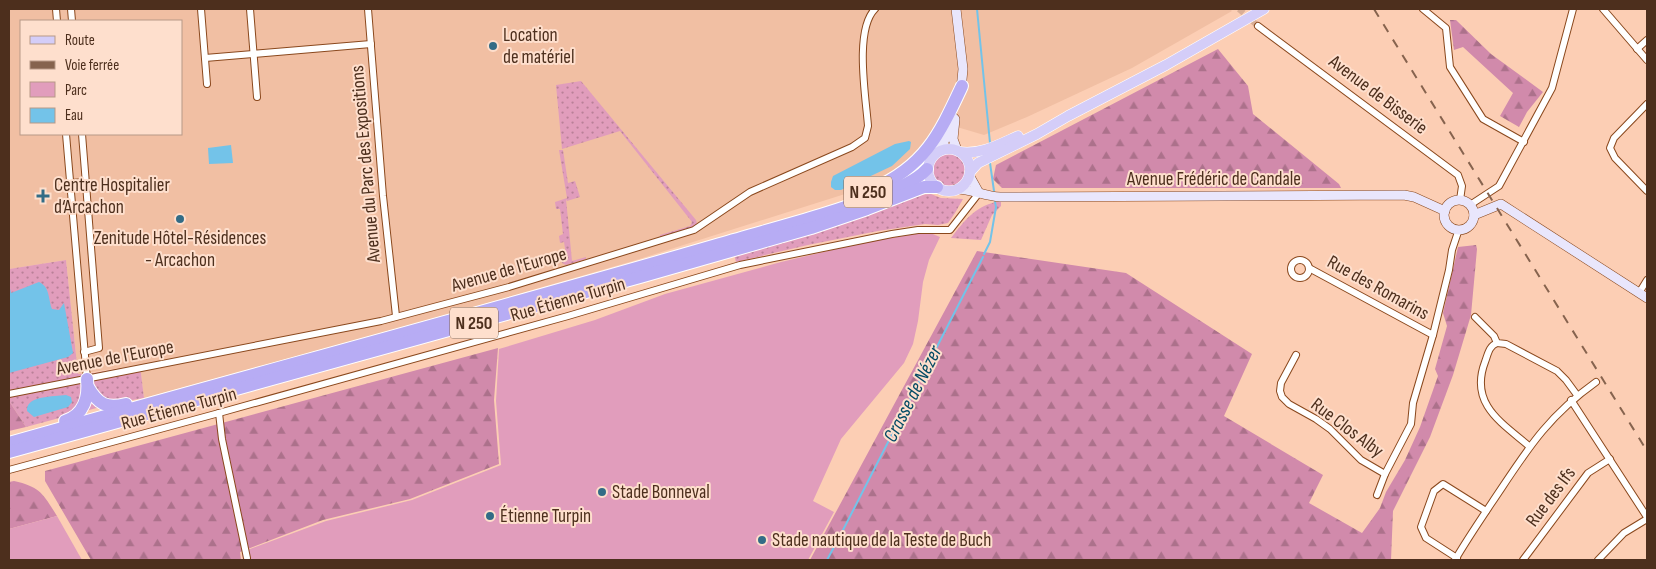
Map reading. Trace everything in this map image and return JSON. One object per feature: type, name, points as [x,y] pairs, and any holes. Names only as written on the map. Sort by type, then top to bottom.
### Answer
[{"type":"highway","name":"N 250","points":[[730,241],[836,205],[881,186],[906,171],[934,142],[962,86]]},
{"type":"highway","name":"N 250","points":[[9,443],[809,219],[864,201],[915,179],[927,169]]},
{"type":"highway","name":"N 250","points":[[9,452],[631,279],[825,223],[924,187],[937,187]]},
{"type":"highway","points":[[87,383],[98,401],[109,406],[168,399]]},
{"type":"highway","points":[[9,443],[78,416],[84,405],[87,383]]},
{"type":"main road","points":[[956,189],[964,184],[978,163],[1038,134],[1068,116],[1166,65],[1264,9]]},
{"type":"main road","points":[[937,152],[948,148],[975,152],[992,148],[1068,116]]},
{"type":"main road","points":[[959,151],[968,161],[969,174]]},
{"type":"main road","name":"N 250","points":[[927,169],[932,157],[937,152]]},
{"type":"main road","points":[[927,169],[928,176],[937,187]]},
{"type":"main road","name":"N 250","points":[[937,187],[948,191],[956,189]]},
{"type":"street","points":[[201,9],[207,84]]},
{"type":"street","points":[[250,9],[257,97]]},
{"type":"street","name":"Avenue du Parc des Expositions","points":[[368,9],[384,205],[396,316]]},
{"type":"street","points":[[937,152],[944,142],[955,114],[962,86],[963,69],[956,9]]},
{"type":"street","points":[[1423,9],[1446,28],[1450,67],[1483,118],[1524,142]]},
{"type":"street","points":[[1470,204],[1499,186],[1524,142],[1552,88],[1573,9]]},
{"type":"street","points":[[1602,9],[1647,60]]},
{"type":"street","name":"Avenue de l'Europe","points":[[9,394],[87,383],[381,321],[509,287],[694,230],[750,192],[865,138],[868,126],[862,52],[871,10]]},
{"type":"street","name":"Avenue de Bisserie","points":[[1258,26],[1458,175],[1462,186],[1460,200]]},
{"type":"street","points":[[1637,49],[1647,40]]},
{"type":"street","points":[[205,58],[371,44]]},
{"type":"street","points":[[1647,104],[1614,138],[1610,148],[1615,158],[1647,191]]},
{"type":"street","points":[[955,114],[953,139],[959,151]]},
{"type":"street","points":[[66,135],[87,383]]},
{"type":"street","points":[[82,135],[99,348],[84,352]]},
{"type":"street","points":[[969,174],[979,193]]},
{"type":"street","points":[[70,183],[86,182]]},
{"type":"street","name":"Avenue Frédéric de Candale","points":[[956,189],[986,196],[1008,197],[1404,195],[1414,197],[1445,211]]},
{"type":"street","name":"Rue Étienne Turpin","points":[[9,470],[568,316],[740,266],[892,234],[918,230],[950,230],[979,193]]},
{"type":"street","points":[[1460,200],[1470,204],[1474,214],[1468,226],[1459,229],[1448,223],[1445,211],[1449,204],[1460,200]]},
{"type":"street","points":[[1474,214],[1501,204],[1647,298]]},
{"type":"street","name":"Rue Clos Alby","points":[[1377,495],[1385,474],[1410,428],[1413,403],[1433,335],[1452,250],[1459,229]]},
{"type":"street","name":"Rue des Romarins","points":[[1309,268],[1433,335]]},
{"type":"street","points":[[1638,292],[1647,280]]},
{"type":"street","points":[[1474,317],[1494,336],[1497,343]]},
{"type":"street","points":[[1530,446],[1486,406],[1480,380],[1482,369],[1492,346],[1497,343],[1506,344],[1557,371],[1577,395]]},
{"type":"street","name":"Rue Clos Alby","points":[[1296,354],[1281,383],[1280,391],[1282,398],[1330,429],[1361,460],[1385,474]]},
{"type":"street","points":[[1486,511],[1443,484],[1434,491],[1421,527],[1426,538],[1456,559],[1530,446],[1550,421],[1571,400],[1596,382]]},
{"type":"street","points":[[1571,400],[1647,518],[1624,533],[1598,560]]},
{"type":"street","points":[[219,413],[222,439],[248,558]]},
{"type":"street","name":"Rue des Ifs","points":[[1523,560],[1588,473],[1610,458]]},
{"type":"shaded area","points":[[9,9],[1230,9],[1232,11],[1132,68],[1027,117],[984,135],[957,127],[921,148],[897,169],[845,194],[633,261],[411,325],[144,398],[140,365],[78,374],[66,260],[9,269]]},
{"type":"green space","points":[[1450,20],[1456,20],[1491,54],[1543,92],[1527,112],[1519,127],[1500,116],[1513,93],[1463,47],[1454,50]]},
{"type":"green space","points":[[1218,49],[1248,86],[1253,114],[1339,184],[1341,188],[1002,188],[993,179],[996,165]]},
{"type":"green space","points":[[581,81],[696,220],[696,227],[660,237],[660,235],[690,226],[692,222],[620,131],[562,149],[556,85]]},
{"type":"green space","points":[[559,150],[563,150],[568,183],[575,181],[580,197],[567,201],[566,199],[572,261],[586,257],[586,259],[566,265],[562,263],[561,258],[566,255],[564,242],[560,243],[559,236],[563,234],[560,209],[556,209],[555,202],[567,198]]},
{"type":"green space","points":[[949,153],[961,158],[966,170],[961,182],[949,187],[937,182],[932,170],[937,158]]},
{"type":"green space","points":[[931,194],[941,198],[963,199],[948,223],[938,225],[925,224],[878,231],[736,262],[734,254],[914,195]]},
{"type":"green space","points":[[1001,201],[1001,206],[992,215],[981,240],[951,238],[978,209]]},
{"type":"green space","points":[[928,232],[940,237],[929,260],[923,282],[913,344],[904,363],[841,439],[813,501],[834,512],[808,560],[243,560],[242,552],[326,521],[412,500],[501,465],[496,401],[499,349],[595,320],[665,294],[781,262],[866,242]]},
{"type":"green space","points":[[1476,245],[1471,315],[1453,375],[1430,437],[1393,511],[1391,560],[810,560],[977,251],[1126,273],[1252,354],[1224,416],[1323,475],[1309,503],[1362,533],[1380,508],[1386,492],[1405,460],[1420,427],[1438,376],[1435,369],[1447,326],[1443,313],[1458,247]]},
{"type":"green space","points":[[66,260],[78,374],[140,365],[144,398],[115,403],[26,427],[9,401],[9,269]]},
{"type":"green space","points":[[498,348],[494,400],[499,464],[410,499],[323,520],[240,552],[241,560],[91,560],[45,481],[45,471]]},
{"type":"green space","points":[[9,401],[26,427],[9,431]]},
{"type":"green space","points":[[9,482],[23,483],[40,492],[57,516],[9,529]]},
{"type":"green space","points":[[57,516],[82,560],[9,560],[9,529]]},
{"type":"water","points":[[911,142],[910,149],[892,166],[841,190],[835,190],[831,187],[833,176],[895,144]]},
{"type":"water","points":[[231,145],[233,163],[209,164],[208,148]]},
{"type":"water","points":[[39,282],[47,290],[52,309],[59,310],[64,303],[73,353],[68,357],[9,373],[9,284],[11,293]]},
{"type":"water","points":[[66,395],[71,397],[72,402],[68,407],[34,417],[27,411],[31,402],[36,399]]},
{"type":"waterway","name":"Crasse de Nézer","points":[[977,9],[990,143]]},
{"type":"waterway","name":"Crasse de Nézer","points":[[990,163],[994,191]]},
{"type":"waterway","name":"Crasse de Nézer","points":[[984,254],[990,242],[996,207],[995,202]]},
{"type":"waterway","name":"Crasse de Nézer","points":[[843,530],[983,257]]},
{"type":"waterway","name":"Crasse de Nézer","points":[[827,560],[841,534]]},
{"type":"tunnel","points":[[1239,9],[1258,26]]},
{"type":"railway","points":[[1374,9],[1647,451]]},
{"type":"place","name":"Location de matériel","points":[[493,46]]},
{"type":"place","name":"Centre Hospitalier d‘Arcachon","points":[[43,196]]},
{"type":"place","name":"Zenitude Hôtel-Résidences - Arcachon","points":[[180,219]]},
{"type":"place","name":"Stade Bonneval","points":[[602,492]]},
{"type":"place","name":"Étienne Turpin","points":[[490,516]]},
{"type":"place","name":"Stade nautique de la Teste de Buch","points":[[762,540]]}]
